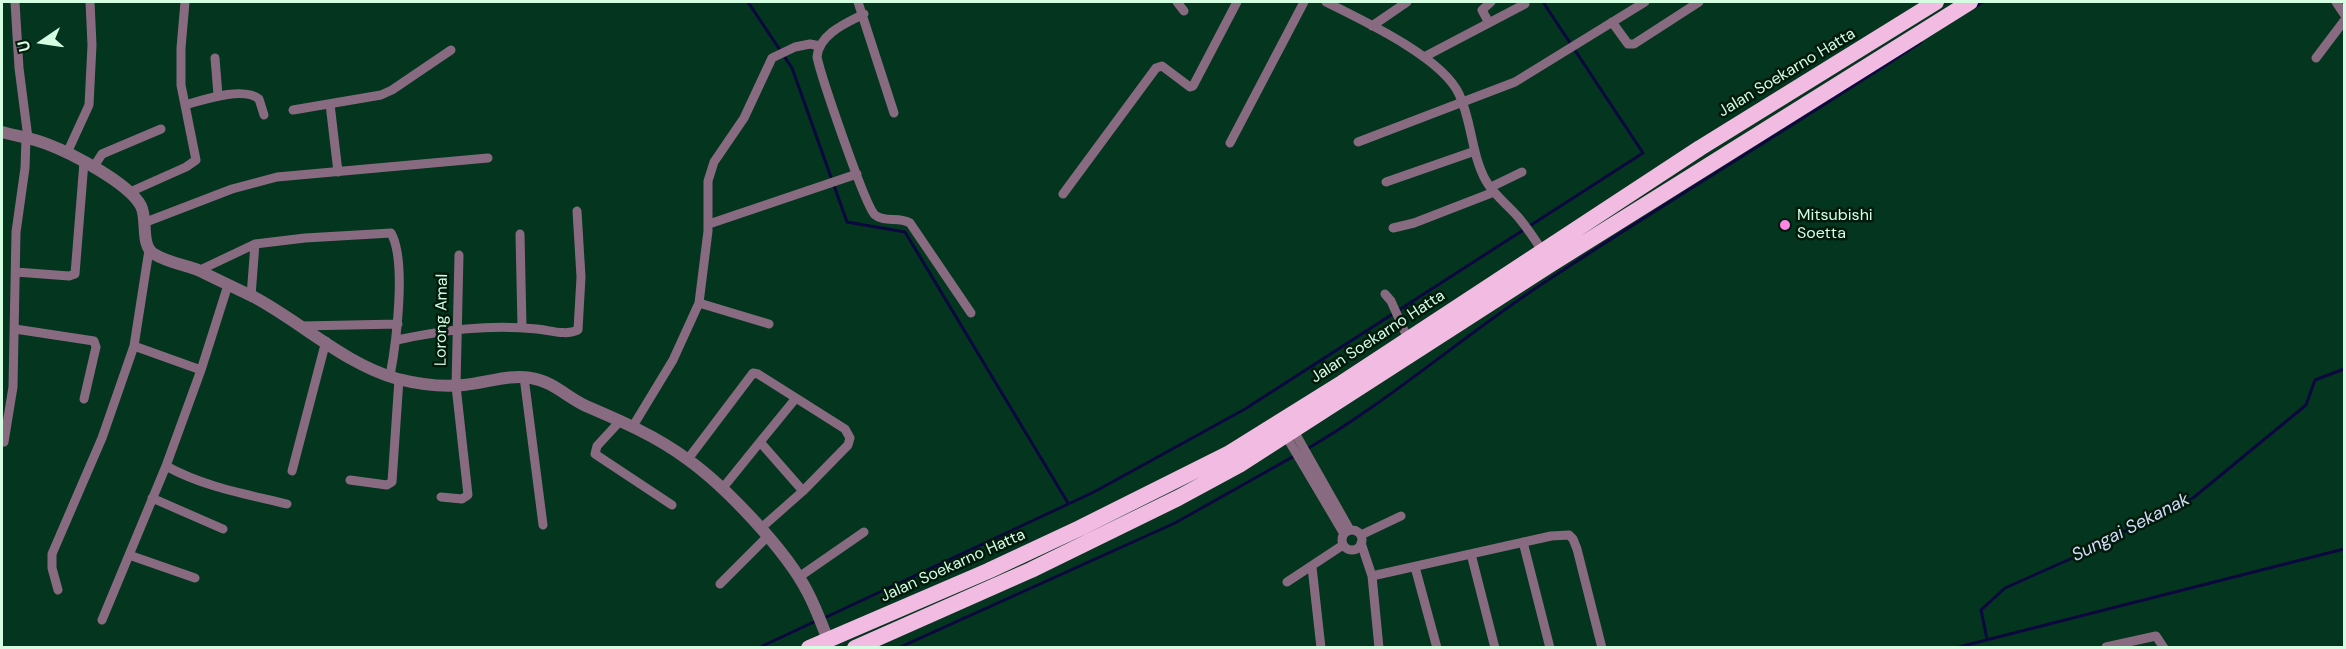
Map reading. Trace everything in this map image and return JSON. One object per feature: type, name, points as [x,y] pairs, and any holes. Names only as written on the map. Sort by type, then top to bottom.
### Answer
[{"type":"highway","name":"Jalan Soekarno Hatta","points":[[855,648],[1031,570],[1150,503],[1543,252],[1717,137],[1936,2]]},
{"type":"highway","name":"Jalan Soekarno Hatta","points":[[809,648],[826,635],[988,571],[1150,503],[1239,465],[1293,438],[1551,264],[1970,2]]},
{"type":"street","points":[[4,442],[13,387],[16,232],[27,138],[19,68],[15,2]]},
{"type":"street","points":[[67,153],[89,105],[92,45],[90,2]]},
{"type":"street","points":[[130,192],[195,162],[180,68],[185,2]]},
{"type":"street","points":[[858,2],[864,14],[894,113]]},
{"type":"street","points":[[1177,2],[1184,11]]},
{"type":"street","points":[[1063,194],[1156,68],[1162,66],[1190,87],[1193,86],[1237,2]]},
{"type":"street","points":[[1230,143],[1304,2]]},
{"type":"street","points":[[1326,2],[1424,57],[1449,79],[1463,102],[1483,175],[1492,189],[1522,221],[1543,252]]},
{"type":"street","points":[[1372,26],[1407,2]]},
{"type":"street","points":[[1490,22],[1482,10],[1491,2]]},
{"type":"street","points":[[1359,142],[1515,82],[1645,2]]},
{"type":"street","points":[[1612,22],[1628,44],[1634,44],[1699,2]]},
{"type":"street","points":[[2316,58],[2344,15],[2336,2]]},
{"type":"street","points":[[1424,57],[1525,4]]},
{"type":"street","points":[[864,14],[841,25],[818,50],[818,62],[857,174],[874,214],[881,218],[902,219],[910,223],[971,314]]},
{"type":"street","points":[[633,426],[673,360],[699,303],[709,224],[708,181],[710,171],[719,153],[744,118],[765,70],[776,55],[810,44],[820,46]]},
{"type":"street","points":[[293,110],[374,97],[388,92],[451,50]]},
{"type":"street","points":[[215,58],[218,95]]},
{"type":"street","points":[[185,105],[218,95],[254,95],[259,99],[264,115]]},
{"type":"street","points":[[330,104],[338,172]]},
{"type":"street","points":[[16,272],[69,276],[75,274],[88,165],[102,154],[161,129]]},
{"type":"street","points":[[2,132],[45,143],[88,165],[130,192],[142,208],[146,222],[146,239],[149,250],[134,346],[102,438],[52,554],[52,568],[58,590]]},
{"type":"street","points":[[1386,182],[1475,151]]},
{"type":"street","points":[[146,222],[258,181],[277,177],[488,158]]},
{"type":"street","points":[[1393,228],[1414,222],[1492,189],[1522,172]]},
{"type":"street","points":[[709,224],[857,174]]},
{"type":"street","points":[[397,340],[457,329],[522,327],[568,333],[579,328],[581,277],[577,211]]},
{"type":"street","points":[[198,271],[255,244],[305,238],[391,233],[397,262],[398,324],[394,378],[392,482],[387,485],[350,480]]},
{"type":"street","points":[[520,234],[522,327]]},
{"type":"street","points":[[251,296],[255,244]]},
{"type":"street","points":[[149,250],[251,296],[371,369],[394,378],[456,386],[524,377],[550,384],[572,399],[633,426],[688,459],[722,489],[763,533],[799,577],[826,635]]},
{"type":"street","name":"Lorong Amal","points":[[441,497],[462,499],[468,495],[456,386],[459,255]]},
{"type":"street","points":[[102,620],[166,466],[201,370],[228,285]]},
{"type":"street","points":[[1385,294],[1395,309],[1408,339]]},
{"type":"street","points":[[699,303],[770,324]]},
{"type":"street","points":[[302,326],[398,324]]},
{"type":"street","points":[[15,329],[94,341],[96,347],[84,399]]},
{"type":"street","points":[[292,471],[326,341]]},
{"type":"street","points":[[134,346],[201,370]]},
{"type":"street","points":[[688,459],[752,373],[758,374],[845,429],[850,438],[848,445],[763,533],[720,585]]},
{"type":"street","points":[[524,377],[543,525]]},
{"type":"street","points":[[722,489],[796,398]]},
{"type":"street","points":[[621,420],[597,446],[595,454],[672,505]]},
{"type":"street","points":[[1293,438],[1347,532]]},
{"type":"street","points":[[760,442],[803,491]]},
{"type":"street","points":[[166,466],[217,487],[287,504]]},
{"type":"street","points":[[152,498],[224,529]]},
{"type":"street","points":[[1343,545],[1352,550],[1358,548],[1361,539],[1401,516]]},
{"type":"street","points":[[1343,545],[1342,538],[1347,532],[1357,531],[1372,576],[1379,648]]},
{"type":"street","points":[[799,577],[864,532]]},
{"type":"street","points":[[1372,576],[1561,534],[1569,535],[1573,539],[1602,648]]},
{"type":"street","points":[[1523,542],[1550,648]]},
{"type":"street","points":[[1287,582],[1343,545]]},
{"type":"street","points":[[1471,554],[1495,648]]},
{"type":"street","points":[[129,555],[195,578]]},
{"type":"street","points":[[1312,567],[1321,648]]},
{"type":"street","points":[[1415,567],[1437,648]]},
{"type":"street","points":[[2106,647],[2156,636],[2164,648]]},
{"type":"waterway","points":[[748,2],[792,68],[847,222],[905,232],[1068,503]]},
{"type":"waterway","points":[[822,619],[1094,492],[1245,409],[1643,153],[1543,2]]},
{"type":"waterway","points":[[1975,7],[1983,2]]},
{"type":"waterway","points":[[1307,449],[1398,389],[1545,282],[1921,42]]},
{"type":"waterway","name":"Sungai Sekanak","points":[[1987,639],[1981,610],[2005,588],[2104,544],[2138,523],[2193,498],[2306,405],[2315,380],[2344,369]]},
{"type":"waterway","points":[[898,648],[1175,523],[1296,455]]},
{"type":"waterway","points":[[1955,648],[2344,549]]},
{"type":"waterway","points":[[758,648],[816,621]]},
{"type":"place","name":"Mitsubishi Soetta","points":[[1785,225]]}]
